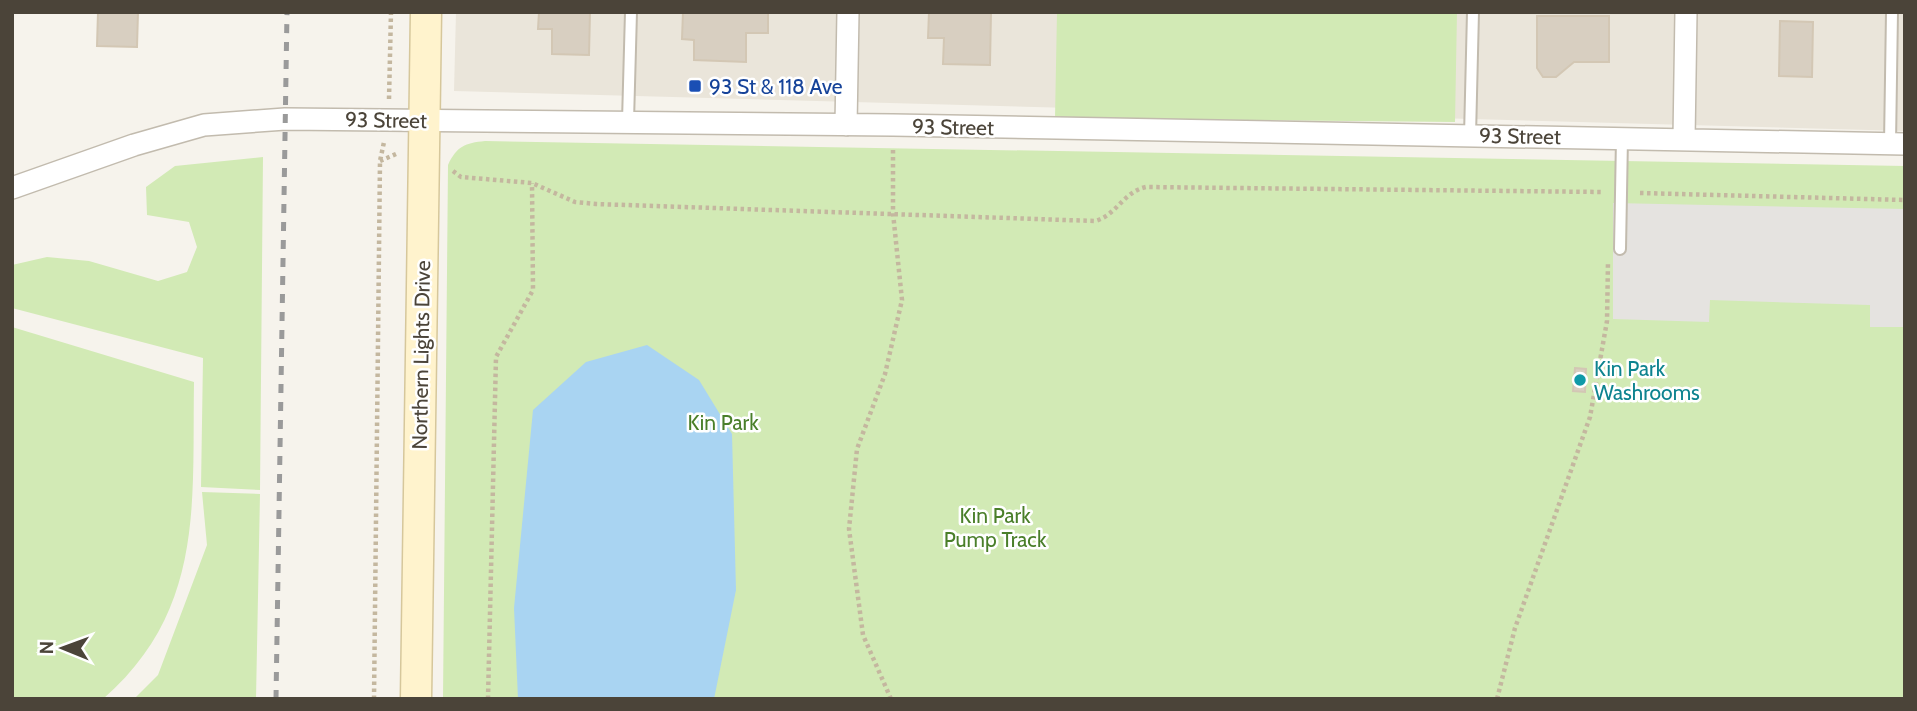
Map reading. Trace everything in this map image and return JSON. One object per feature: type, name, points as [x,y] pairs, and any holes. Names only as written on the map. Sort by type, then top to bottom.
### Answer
[{"type":"main road","name":"Northern Lights Drive","points":[[416,699],[426,12]]},
{"type":"street","points":[[846,125],[848,12]]},
{"type":"street","points":[[1684,139],[1686,12]]},
{"type":"street","name":"93 Street","points":[[12,188],[134,145],[204,125],[285,119],[628,121],[1897,143]]},
{"type":"lane","points":[[628,121],[631,12]]},
{"type":"lane","points":[[1470,136],[1473,12]]},
{"type":"lane","points":[[1892,12],[1897,143]]},
{"type":"lane","points":[[1614,249],[1622,138]]},
{"type":"path","points":[[374,699],[380,161],[389,120],[391,12]]},
{"type":"path","points":[[891,699],[863,635],[849,529],[857,449],[885,374],[902,300],[893,213],[893,125]]},
{"type":"path","points":[[488,699],[496,357],[533,290],[533,183],[575,202],[1095,221],[1108,218],[1133,190],[1146,187],[1620,192],[1905,200]]},
{"type":"path","points":[[1497,699],[1515,628],[1590,417],[1607,321],[1614,249]]},
{"type":"shaded area","points":[[456,12],[1905,12],[1905,131],[454,91]]},
{"type":"shaded area","points":[[1613,203],[1905,209],[1905,327],[1870,327],[1870,305],[1710,300],[1709,322],[1613,319]]},
{"type":"green space","points":[[1057,12],[1457,12],[1455,122],[1055,118]]},
{"type":"green space","name":"Kin Park","points":[[485,141],[1905,166],[1905,699],[443,699],[448,165],[462,147]]},
{"type":"green space","points":[[263,157],[260,490],[201,487],[203,358],[12,308],[12,265],[47,257],[89,261],[158,281],[187,272],[197,247],[189,222],[147,215],[146,187],[175,166]]},
{"type":"green space","points":[[12,327],[194,382],[191,512],[186,553],[176,591],[160,629],[136,665],[103,699],[12,699]]},
{"type":"green space","points":[[202,492],[260,494],[256,699],[134,699],[158,675],[207,545]]},
{"type":"water","points":[[647,345],[699,380],[732,434],[736,590],[714,699],[518,699],[514,608],[533,410],[586,362]]},
{"type":"building","points":[[98,12],[138,12],[137,47],[97,46]]},
{"type":"building","points":[[539,12],[590,12],[589,55],[552,54],[552,29],[538,29]]},
{"type":"building","points":[[683,12],[768,12],[768,33],[746,33],[746,62],[694,60],[694,40],[682,39]]},
{"type":"building","points":[[929,12],[991,12],[990,65],[943,64],[944,38],[928,38]]},
{"type":"building","points":[[1537,16],[1609,16],[1609,62],[1574,62],[1556,77],[1543,77],[1537,68]]},
{"type":"building","points":[[1780,21],[1813,22],[1812,77],[1779,76]]},
{"type":"building","name":"Kin Park Washrooms","points":[[1575,368],[1586,369],[1585,392],[1573,391]]},
{"type":"railway","points":[[276,699],[287,12]]},
{"type":"place","name":"93 St & 118 Ave","points":[[695,86]]},
{"type":"place","name":"Kin Park Washrooms","points":[[1580,380]]},
{"type":"park label","name":"Kin Park Pump Track","points":[[995,527]]}]
